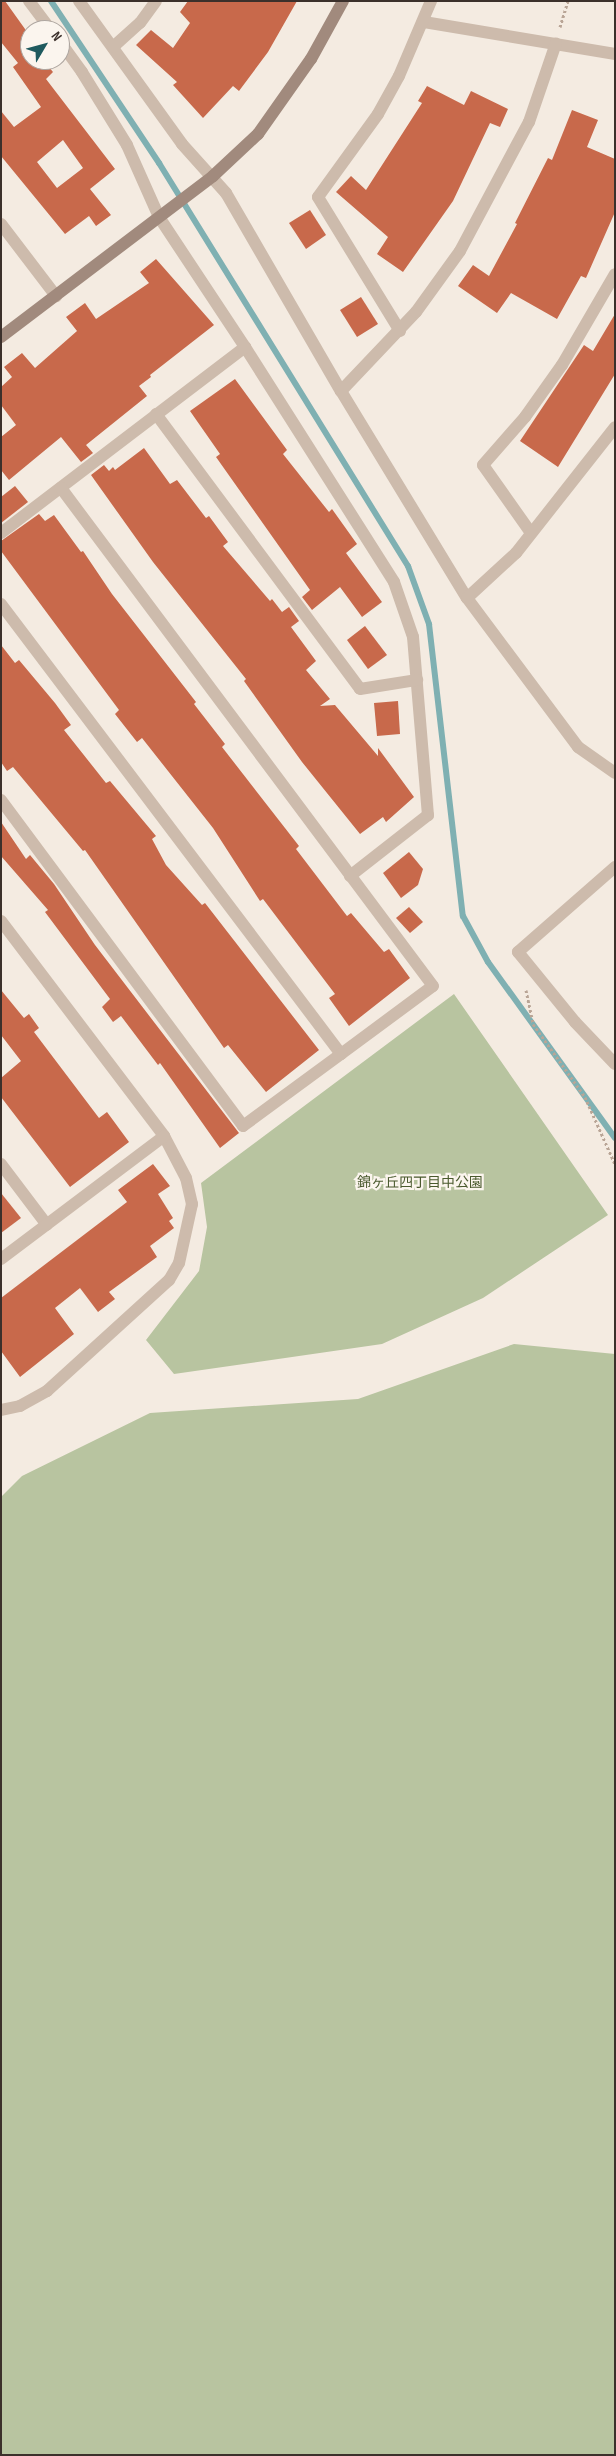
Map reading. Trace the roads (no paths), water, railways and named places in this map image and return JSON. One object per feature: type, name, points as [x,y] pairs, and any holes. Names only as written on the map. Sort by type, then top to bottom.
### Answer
[{"type":"street","points":[[29,1],[43,20]]},
{"type":"street","points":[[79,1],[182,144],[213,176],[226,193],[341,391],[467,598],[578,747],[615,773]]},
{"type":"street","points":[[113,47],[140,23],[156,1]]},
{"type":"street","points":[[1,337],[213,176],[258,134],[286,99],[343,1]]},
{"type":"street","points":[[400,331],[318,197],[378,114],[424,22],[431,1]]},
{"type":"street","points":[[424,22],[615,54]]},
{"type":"street","points":[[341,391],[400,331],[456,258],[508,165],[529,122],[556,43]]},
{"type":"street","points":[[70,56],[127,146],[159,216],[245,346],[394,582],[413,637],[428,815],[350,876]]},
{"type":"street","points":[[1,224],[56,296]]},
{"type":"street","points":[[531,533],[482,465],[525,417],[562,365],[615,274]]},
{"type":"street","points":[[1,533],[245,346]]},
{"type":"street","points":[[156,414],[360,689],[417,680]]},
{"type":"street","points":[[467,598],[516,553],[615,427]]},
{"type":"street","points":[[1,800],[243,1126],[433,986],[60,488]]},
{"type":"street","points":[[1,604],[341,1054]]},
{"type":"street","points":[[615,867],[518,952],[575,1022],[615,1064]]},
{"type":"street","points":[[1,921],[164,1136],[186,1178],[192,1204],[179,1263],[169,1280],[47,1391],[20,1406],[3,1408]]},
{"type":"street","points":[[1,1259],[164,1136]]},
{"type":"street","points":[[1,1164],[47,1225]]},
{"type":"waterway","points":[[51,1],[159,163],[408,566],[429,624],[463,916],[488,962],[615,1138]]},
{"type":"park label","name":"錦ヶ丘四丁目中公園","points":[[420,1183]]}]
